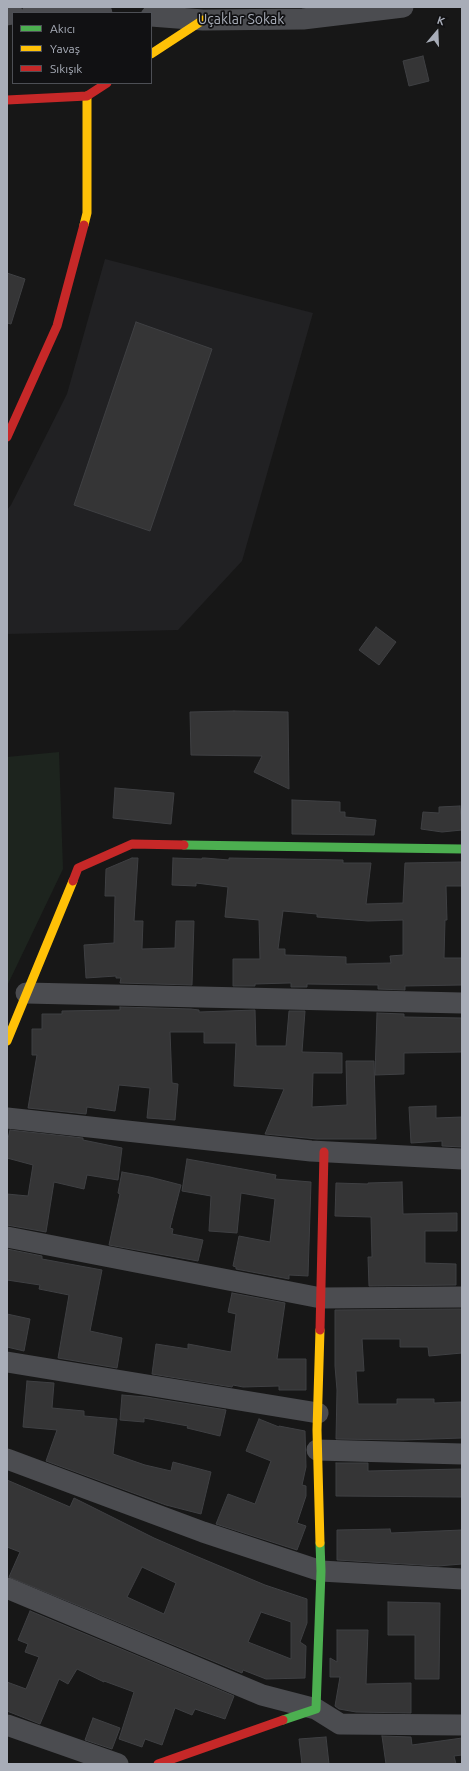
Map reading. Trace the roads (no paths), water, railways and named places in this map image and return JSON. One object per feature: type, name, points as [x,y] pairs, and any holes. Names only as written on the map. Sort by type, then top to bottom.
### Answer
[{"type":"street","name":"Uçaklar Sokak","points":[[152,16],[209,14],[302,19],[403,7]]},
{"type":"street","points":[[51,12],[86,12]]},
{"type":"street","points":[[152,53],[209,14]]},
{"type":"street","points":[[7,100],[87,96],[105,84]]},
{"type":"street","points":[[7,438],[57,326],[86,213],[87,96]]},
{"type":"street","points":[[7,1041],[78,868],[132,844],[462,849]]},
{"type":"street","points":[[26,993],[462,1003]]},
{"type":"street","points":[[7,1118],[324,1152],[462,1159]]},
{"type":"street","points":[[316,1709],[321,1571],[317,1450],[324,1152]]},
{"type":"street","points":[[7,1238],[321,1298],[462,1297]]},
{"type":"street","points":[[7,1362],[318,1413]]},
{"type":"street","points":[[317,1450],[462,1454]]},
{"type":"street","points":[[7,1459],[203,1532],[321,1571],[462,1579]]},
{"type":"street","points":[[7,1588],[262,1695],[316,1709],[340,1724],[462,1725]]},
{"type":"street","points":[[158,1764],[316,1709]]},
{"type":"street","points":[[7,1725],[118,1764]]}]
